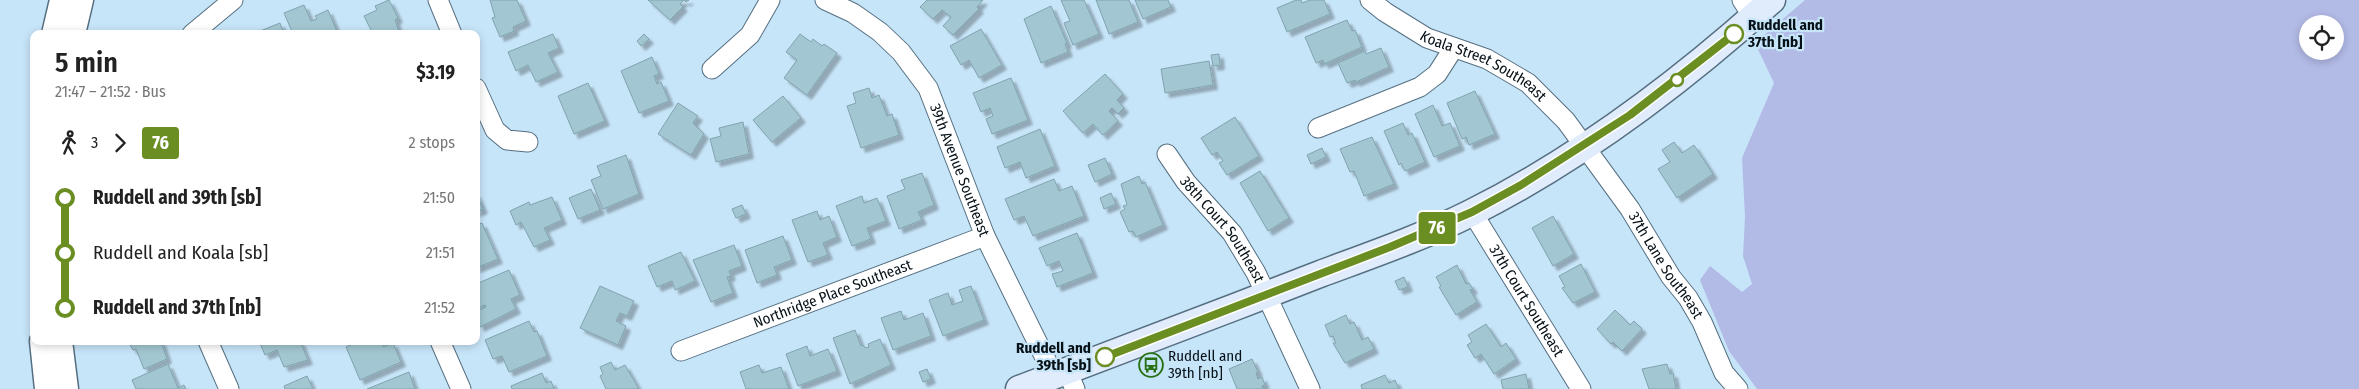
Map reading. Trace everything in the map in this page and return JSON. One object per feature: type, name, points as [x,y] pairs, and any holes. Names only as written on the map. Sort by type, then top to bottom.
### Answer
[{"type":"main road","points":[[1051,382],[1472,212],[1585,145],[1660,93],[1722,44],[1756,5]]},
{"type":"street","points":[[54,30],[61,0]]},
{"type":"street","points":[[75,30],[82,0]]},
{"type":"street","points":[[197,30],[233,0]]},
{"type":"street","points":[[438,0],[450,30]]},
{"type":"street","points":[[712,68],[750,35],[770,0]]},
{"type":"street","name":"39th Avenue Southeast","points":[[825,0],[853,13],[880,32],[901,52],[928,88],[986,236],[1051,382]]},
{"type":"street","name":"Koala Street Southeast","points":[[1370,0],[1385,12],[1427,38],[1453,49],[1486,59],[1528,83],[1566,122],[1585,145]]},
{"type":"street","points":[[1318,128],[1420,87],[1437,74],[1453,49]]},
{"type":"street","points":[[480,97],[495,130],[507,140],[528,142]]},
{"type":"street","name":"37th Lane Southeast","points":[[1585,145],[1630,209],[1671,277],[1692,306],[1702,322],[1724,373],[1738,389]]},
{"type":"street","name":"38th Court Southeast","points":[[1167,154],[1186,182],[1232,233],[1266,296],[1310,389]]},
{"type":"street","name":"37th Court Southeast","points":[[1472,212],[1581,389]]},
{"type":"street","name":"Northridge Place Southeast","points":[[681,351],[986,236]]},
{"type":"street","points":[[41,345],[46,389]]},
{"type":"street","points":[[62,345],[68,389]]},
{"type":"street","points":[[210,345],[229,389]]},
{"type":"street","points":[[442,345],[461,389]]},
{"type":"shaded area","points":[[1805,0],[2359,0],[2359,389],[1757,389],[1729,351],[1700,280],[1710,266],[1742,292],[1752,284],[1743,256],[1745,217],[1742,158],[1774,83],[1755,43]]},
{"type":"building","points":[[389,0],[398,18],[395,20],[399,30],[371,30],[364,16],[377,10],[375,6]]},
{"type":"building","points":[[490,0],[517,0],[526,21],[513,27],[514,31],[500,37],[492,18],[495,17]]},
{"type":"building","points":[[648,0],[684,0],[680,4],[683,7],[670,20]]},
{"type":"building","points":[[927,0],[983,0],[977,7],[979,9],[953,35],[943,26],[951,17],[942,10],[933,19],[920,7]]},
{"type":"building","points":[[1061,0],[1084,0],[1099,34],[1073,45],[1064,23],[1070,21]]},
{"type":"building","points":[[1096,0],[1129,0],[1138,22],[1109,34]]},
{"type":"building","points":[[1135,0],[1168,0],[1171,7],[1143,19]]},
{"type":"building","points":[[1296,0],[1301,0],[1302,3],[1310,0],[1324,0],[1330,14],[1287,32],[1277,8]]},
{"type":"building","points":[[304,5],[311,21],[317,19],[315,16],[328,10],[336,30],[291,30],[284,13]]},
{"type":"building","points":[[1051,6],[1067,43],[1065,44],[1068,52],[1041,63],[1024,19]]},
{"type":"building","points":[[1347,20],[1352,31],[1355,30],[1362,47],[1324,64],[1323,60],[1316,63],[1305,37]]},
{"type":"building","points":[[280,23],[283,30],[262,30]]},
{"type":"building","points":[[981,29],[1002,65],[979,78],[969,60],[961,65],[950,46]]},
{"type":"building","points":[[553,34],[559,48],[548,53],[558,72],[536,82],[528,65],[516,71],[508,52]]},
{"type":"building","points":[[644,34],[649,39],[641,46],[637,41]]},
{"type":"building","points":[[800,34],[811,42],[813,39],[822,46],[824,44],[837,53],[807,95],[784,78],[797,60],[786,52]]},
{"type":"building","points":[[1381,48],[1389,67],[1356,82],[1355,80],[1347,83],[1338,63],[1365,51],[1366,54]]},
{"type":"building","points":[[1219,54],[1220,65],[1213,66],[1211,55]]},
{"type":"building","points":[[652,57],[659,74],[654,76],[657,84],[661,82],[669,101],[639,113],[621,71]]},
{"type":"building","points":[[1209,61],[1213,85],[1165,93],[1161,69]]},
{"type":"building","points":[[1105,74],[1123,94],[1117,100],[1124,108],[1118,114],[1112,108],[1109,111],[1118,121],[1103,135],[1093,124],[1083,133],[1063,111]]},
{"type":"building","points":[[1011,78],[1028,120],[992,134],[986,119],[993,116],[990,108],[981,112],[973,93]]},
{"type":"building","points":[[588,83],[605,121],[574,134],[558,96]]},
{"type":"building","points":[[869,88],[872,98],[879,95],[887,116],[892,114],[899,135],[861,148],[847,106],[856,103],[853,93]]},
{"type":"building","points":[[1475,91],[1495,134],[1469,145],[1466,137],[1462,139],[1447,103]]},
{"type":"building","points":[[783,96],[801,118],[772,142],[753,120]]},
{"type":"building","points":[[678,103],[698,116],[693,123],[704,134],[691,155],[658,134]]},
{"type":"building","points":[[1433,105],[1442,126],[1450,123],[1460,146],[1434,157],[1415,114]]},
{"type":"building","points":[[1235,117],[1259,156],[1227,175],[1219,163],[1223,161],[1217,152],[1212,155],[1201,138]]},
{"type":"building","points":[[743,122],[749,154],[716,162],[710,139],[721,136],[719,128]]},
{"type":"building","points":[[1403,123],[1408,135],[1412,133],[1425,162],[1405,171],[1401,163],[1399,165],[1384,131]]},
{"type":"building","points":[[1040,129],[1055,166],[1026,178],[1020,162],[1005,168],[997,147]]},
{"type":"building","points":[[1372,137],[1394,184],[1364,196],[1354,171],[1350,172],[1340,149]]},
{"type":"building","points":[[1674,142],[1682,153],[1694,145],[1713,174],[1677,198],[1658,169],[1670,162],[1662,150]]},
{"type":"building","points":[[1322,148],[1326,157],[1311,164],[1307,155]]},
{"type":"building","points":[[626,155],[639,194],[603,209],[591,180],[601,176],[597,166]]},
{"type":"building","points":[[1105,158],[1112,174],[1095,182],[1088,165]]},
{"type":"building","points":[[1260,171],[1289,218],[1268,231],[1240,183]]},
{"type":"building","points":[[922,173],[934,205],[918,212],[922,220],[899,229],[887,196],[905,189],[901,180]]},
{"type":"building","points":[[1139,176],[1142,184],[1145,182],[1163,225],[1136,237],[1133,231],[1129,232],[1120,212],[1125,209],[1123,206],[1127,205],[1121,184]]},
{"type":"building","points":[[1054,179],[1059,191],[1072,186],[1084,216],[1033,236],[1024,216],[1014,220],[1005,199]]},
{"type":"building","points":[[591,189],[600,210],[578,219],[569,198]]},
{"type":"building","points":[[1111,193],[1116,204],[1104,209],[1100,198]]},
{"type":"building","points":[[862,196],[864,203],[877,198],[886,221],[867,228],[871,239],[852,246],[836,206]]},
{"type":"building","points":[[552,197],[562,220],[544,228],[550,240],[534,247],[521,222],[516,225],[510,211],[529,202],[530,205]]},
{"type":"building","points":[[742,205],[746,214],[736,218],[732,209]]},
{"type":"building","points":[[817,211],[820,220],[829,216],[837,237],[823,243],[828,255],[808,262],[792,220]]},
{"type":"building","points":[[1553,216],[1574,254],[1553,266],[1532,228]]},
{"type":"building","points":[[482,223],[498,259],[480,266],[480,224]]},
{"type":"building","points":[[1077,233],[1093,273],[1057,287],[1052,274],[1063,271],[1059,261],[1047,266],[1039,248]]},
{"type":"building","points":[[783,236],[792,260],[774,267],[777,275],[757,283],[745,250]]},
{"type":"building","points":[[734,245],[742,266],[729,271],[731,276],[727,277],[733,293],[711,302],[693,260]]},
{"type":"building","points":[[681,252],[695,281],[675,290],[672,281],[657,287],[648,266]]},
{"type":"building","points":[[1581,264],[1595,292],[1573,303],[1562,288],[1565,287],[1559,276]]},
{"type":"building","points":[[1457,265],[1466,284],[1469,283],[1473,289],[1470,290],[1477,302],[1456,315],[1439,287],[1441,286],[1436,277]]},
{"type":"building","points":[[509,270],[520,295],[511,299],[516,309],[480,327],[480,310],[486,307],[485,305],[480,307],[480,282]]},
{"type":"building","points":[[1404,277],[1408,287],[1399,290],[1395,281]]},
{"type":"building","points":[[600,286],[634,301],[627,316],[620,313],[616,321],[626,326],[618,345],[580,328]]},
{"type":"building","points":[[971,286],[984,320],[943,336],[929,300],[948,293],[952,305],[963,301],[959,290]]},
{"type":"building","points":[[1615,310],[1630,325],[1634,321],[1642,329],[1622,351],[1613,342],[1611,344],[1597,329]]},
{"type":"building","points":[[901,311],[904,320],[923,313],[931,336],[893,350],[881,318]]},
{"type":"building","points":[[1346,315],[1350,324],[1354,322],[1362,340],[1368,337],[1374,349],[1345,363],[1333,343],[1336,343],[1333,336],[1330,337],[1325,325]]},
{"type":"building","points":[[529,321],[534,332],[537,331],[547,356],[509,372],[502,356],[493,359],[485,340]]},
{"type":"building","points":[[1486,324],[1501,347],[1506,343],[1516,359],[1494,374],[1481,354],[1475,358],[1467,345],[1472,342],[1468,335]]},
{"type":"building","points":[[855,330],[861,346],[863,345],[865,348],[869,347],[868,344],[880,339],[891,365],[850,384],[833,338]]},
{"type":"building","points":[[130,345],[162,345],[167,359],[144,369],[136,349],[133,350]]},
{"type":"building","points":[[261,345],[302,345],[308,360],[284,367],[277,350],[265,355]]},
{"type":"building","points":[[350,345],[383,345],[383,347],[394,345],[401,362],[360,380],[346,347]]},
{"type":"building","points":[[807,346],[810,356],[828,349],[837,371],[798,386],[786,354]]},
{"type":"building","points":[[1252,359],[1258,372],[1256,373],[1258,379],[1262,377],[1265,385],[1262,386],[1263,389],[1237,389],[1229,369]]},
{"type":"building","points":[[611,362],[615,370],[625,365],[639,389],[606,389],[600,376],[603,374],[600,367]]},
{"type":"building","points":[[168,364],[178,388],[184,385],[186,389],[136,389],[132,380]]},
{"type":"building","points":[[1667,364],[1670,374],[1673,373],[1676,389],[1649,389],[1642,369]]},
{"type":"building","points":[[759,365],[762,373],[781,367],[789,389],[746,389],[740,372]]},
{"type":"building","points":[[927,369],[931,379],[923,382],[919,372]]},
{"type":"building","points":[[409,372],[415,389],[367,389]]},
{"type":"building","points":[[542,373],[546,383],[551,381],[554,389],[512,389],[511,386]]},
{"type":"building","points":[[1526,374],[1529,389],[1503,389],[1501,380]]},
{"type":"building","points":[[1385,375],[1389,383],[1395,380],[1399,389],[1362,389],[1361,385]]},
{"type":"building","points":[[307,376],[313,389],[285,389],[284,386]]},
{"type":"bus line","name":"76","points":[[1105,357],[1455,221],[1521,185],[1630,115],[1734,34]]},
{"type":"place","name":"Ruddell and 37th [nb]","points":[[1734,34]]},
{"type":"place","name":"Ruddell and 39th [sb]","points":[[1105,357]]},
{"type":"place","name":"Ruddell and 39th [nb]","points":[[1151,365]]}]
